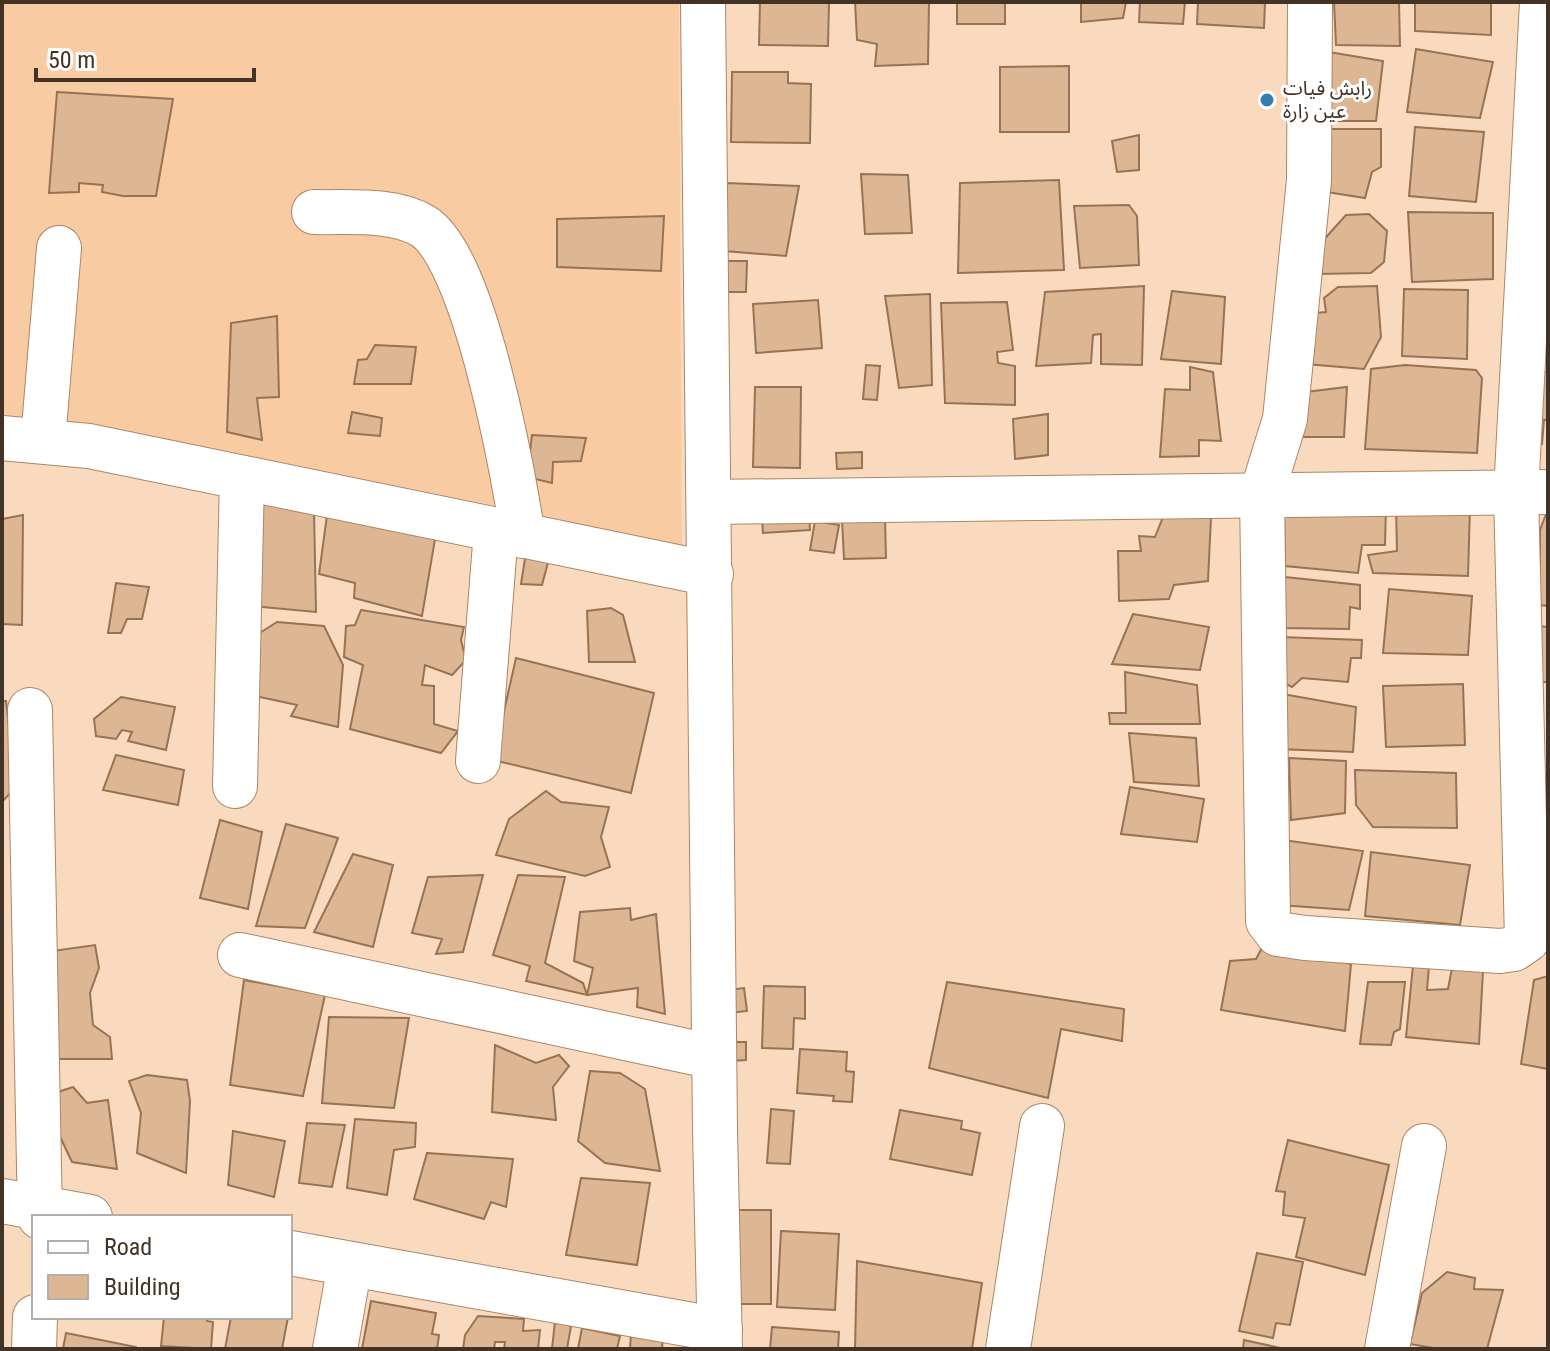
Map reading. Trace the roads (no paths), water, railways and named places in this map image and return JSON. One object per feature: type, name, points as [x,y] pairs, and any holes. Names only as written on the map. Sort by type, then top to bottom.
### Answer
[{"type":"street","points":[[292,1253],[720,1340],[714,1057],[703,2]]},
{"type":"street","points":[[1310,2],[1309,180],[1285,419],[1262,493],[1268,921],[1278,934],[1332,941],[1500,951],[1537,941],[1532,492],[1542,2]]},
{"type":"street","points":[[314,212],[385,214],[424,226],[453,261],[477,329],[510,462],[510,534],[478,761]]},
{"type":"street","points":[[59,248],[23,439],[242,478],[711,574]]},
{"type":"street","points":[[235,786],[242,478]]},
{"type":"street","points":[[710,502],[1532,492]]},
{"type":"street","points":[[30,710],[28,1209],[74,1215]]},
{"type":"street","points":[[240,955],[714,1057]]},
{"type":"street","points":[[1008,1349],[1042,1126]]},
{"type":"street","points":[[1387,1349],[1424,1146]]},
{"type":"street","points":[[335,1349],[350,1264]]},
{"type":"street","points":[[34,1349],[35,1319]]},
{"type":"place","name":"رابش فيات عين زارة","points":[[1267,100]]}]
